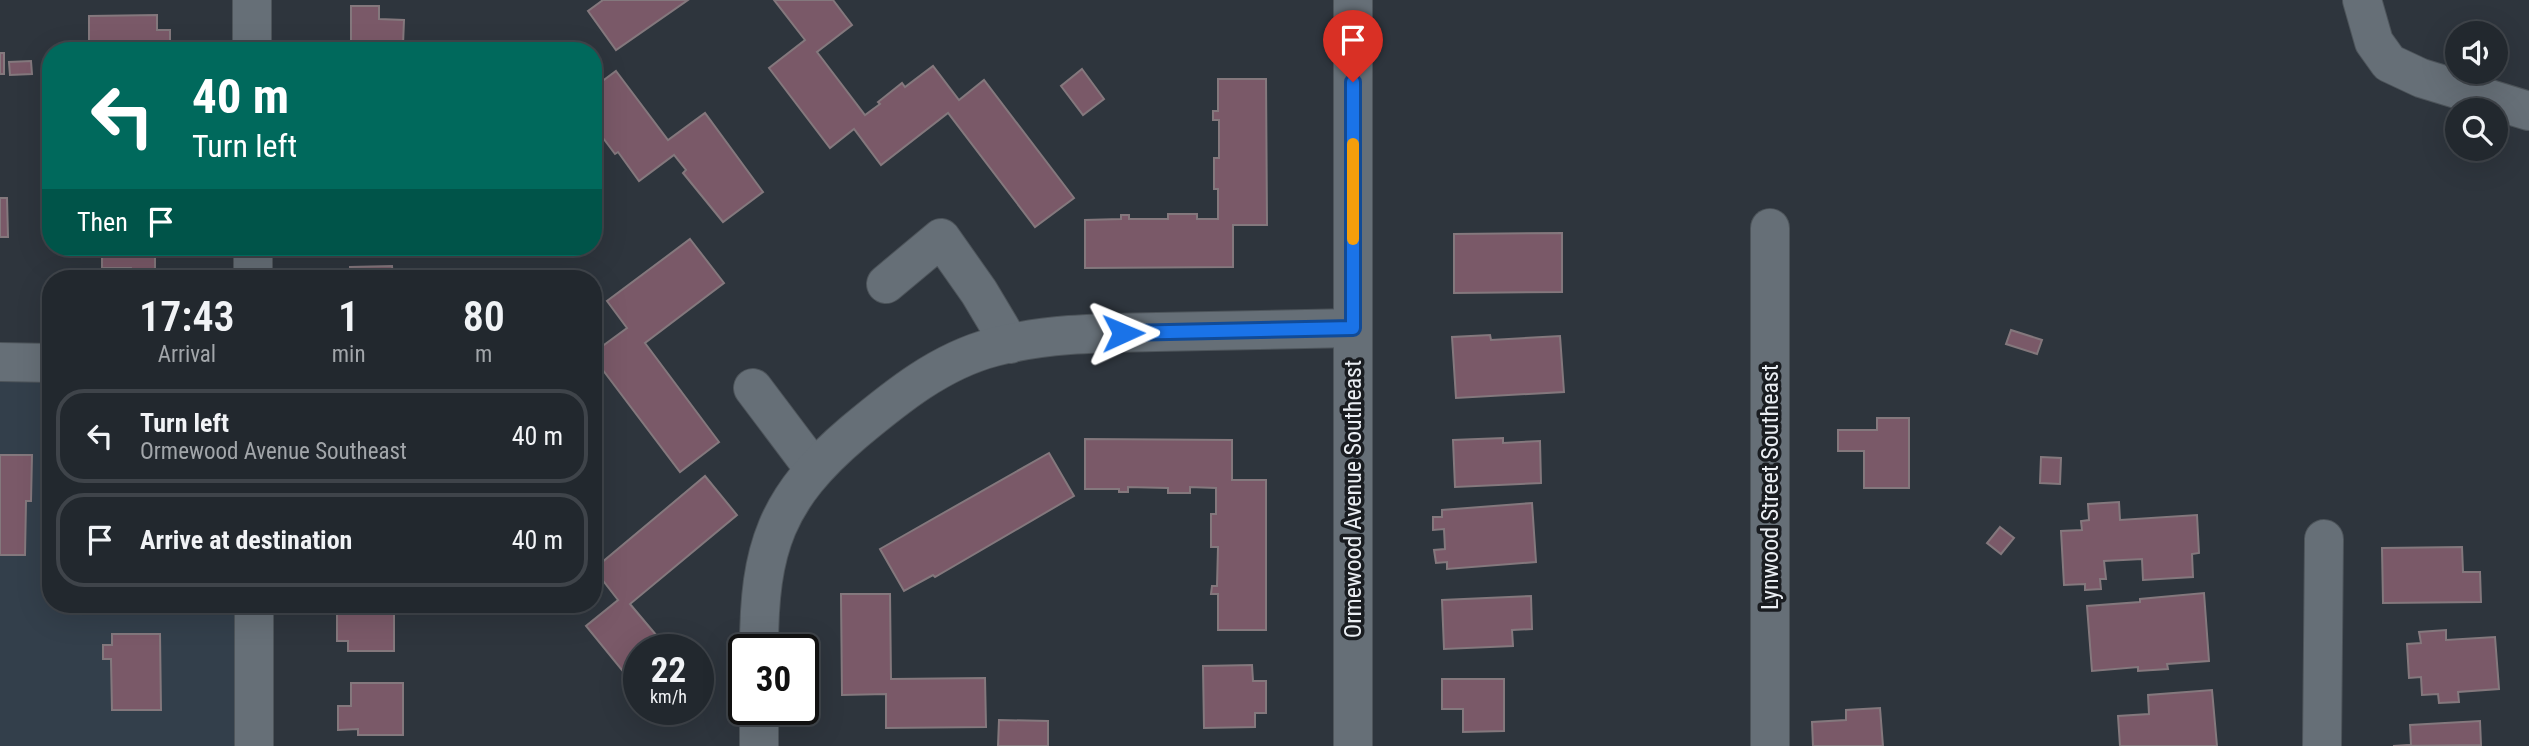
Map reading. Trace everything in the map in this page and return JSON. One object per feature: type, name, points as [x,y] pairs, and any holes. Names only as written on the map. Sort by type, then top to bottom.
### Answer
[{"type":"street","points":[[252,0],[252,42]]},
{"type":"street","name":"Ormewood Avenue Southeast","points":[[1353,0],[1353,746]]},
{"type":"street","points":[[2362,0],[2374,42],[2389,63],[2421,78],[2529,111]]},
{"type":"street","name":"Lynwood Street Southeast","points":[[1770,228],[1770,746]]},
{"type":"street","points":[[886,284],[941,238],[979,292],[1010,344]]},
{"type":"street","points":[[759,634],[759,603],[767,550],[791,497],[823,458],[895,397],[942,368],[993,347],[1068,334],[1353,328]]},
{"type":"street","points":[[0,362],[42,363]]},
{"type":"street","points":[[753,388],[814,469]]},
{"type":"street","points":[[2322,746],[2324,540]]},
{"type":"street","points":[[254,613],[254,746]]},
{"type":"street","points":[[759,725],[759,746]]},
{"type":"shaded area","points":[[0,363],[42,365],[42,613],[258,613],[259,746],[0,746]]},
{"type":"building","points":[[603,0],[688,0],[616,50],[588,11]]},
{"type":"building","points":[[774,0],[833,0],[852,25],[817,52],[865,115],[902,83],[905,87],[933,66],[959,100],[984,80],[1074,198],[1035,227],[948,113],[881,165],[854,129],[830,148],[769,68],[805,40]]},
{"type":"building","points":[[351,6],[379,6],[379,19],[404,20],[403,42],[351,42]]},
{"type":"building","points":[[157,15],[157,30],[170,30],[170,42],[89,42],[89,16]]},
{"type":"building","points":[[0,53],[4,53],[4,74],[0,74]]},
{"type":"building","points":[[31,61],[32,74],[10,75],[9,62]]},
{"type":"building","points":[[1082,69],[1104,99],[1083,115],[1061,86]]},
{"type":"building","points":[[616,71],[668,140],[705,113],[763,192],[723,222],[683,173],[686,170],[674,155],[639,181],[618,152],[615,154],[602,137],[602,81]]},
{"type":"building","points":[[1218,79],[1266,79],[1267,225],[1233,225],[1233,267],[1085,268],[1085,220],[1121,219],[1121,215],[1129,215],[1129,219],[1168,219],[1168,214],[1197,214],[1197,219],[1218,219],[1214,158],[1219,158],[1219,120],[1213,120],[1213,111],[1218,111]]},
{"type":"building","points":[[0,198],[7,198],[8,237],[0,237]]},
{"type":"building","points":[[1562,233],[1562,292],[1454,293],[1454,234]]},
{"type":"building","points":[[690,239],[724,283],[645,343],[719,442],[680,472],[602,369],[602,346],[627,328],[607,301]]},
{"type":"building","points":[[102,256],[155,256],[155,270],[102,268]]},
{"type":"building","points":[[392,266],[392,270],[350,270],[350,267]]},
{"type":"building","points":[[2011,330],[2042,340],[2037,354],[2006,344]]},
{"type":"building","points":[[1490,335],[1491,340],[1560,336],[1564,392],[1456,398],[1452,337]]},
{"type":"building","points":[[1877,418],[1909,418],[1909,488],[1864,488],[1864,451],[1838,451],[1838,430],[1877,430]]},
{"type":"building","points":[[1503,438],[1503,443],[1540,441],[1541,483],[1455,487],[1453,440]]},
{"type":"building","points":[[1085,439],[1232,440],[1232,480],[1266,480],[1266,630],[1218,630],[1218,594],[1211,594],[1212,586],[1217,586],[1218,547],[1211,547],[1211,514],[1216,514],[1216,488],[1190,487],[1190,493],[1168,493],[1168,488],[1128,487],[1128,492],[1119,492],[1119,489],[1085,489]]},
{"type":"building","points":[[1049,453],[1074,496],[935,577],[933,575],[904,591],[880,549]]},
{"type":"building","points":[[0,455],[32,455],[31,501],[26,501],[25,555],[0,555]]},
{"type":"building","points":[[2041,457],[2061,458],[2060,484],[2040,483]]},
{"type":"building","points":[[705,476],[737,515],[630,604],[655,634],[623,634],[623,671],[586,626],[618,600],[602,579],[602,562]]},
{"type":"building","points":[[2119,502],[2120,520],[2197,515],[2199,553],[2192,554],[2193,577],[2143,580],[2142,559],[2104,561],[2106,579],[2100,579],[2101,589],[2085,590],[2085,584],[2064,585],[2061,531],[2082,530],[2081,521],[2089,520],[2088,504]]},
{"type":"building","points":[[1532,503],[1536,562],[1447,569],[1447,562],[1436,563],[1434,550],[1445,549],[1444,529],[1433,530],[1433,517],[1442,517],[1442,510]]},
{"type":"building","points":[[2000,527],[2014,538],[2001,554],[1987,543]]},
{"type":"building","points":[[2462,547],[2463,572],[2480,572],[2481,602],[2383,603],[2382,548]]},
{"type":"building","points":[[2204,593],[2209,661],[2167,664],[2168,669],[2138,671],[2138,667],[2092,671],[2087,606]]},
{"type":"building","points":[[841,594],[890,594],[891,679],[985,678],[986,727],[886,728],[886,694],[842,695]]},
{"type":"building","points":[[1531,596],[1532,629],[1512,630],[1513,646],[1444,649],[1442,600]]},
{"type":"building","points":[[394,613],[394,651],[348,651],[348,641],[337,641],[337,614]]},
{"type":"building","points":[[2446,630],[2446,640],[2495,637],[2499,689],[2458,692],[2459,702],[2439,703],[2438,694],[2422,695],[2421,677],[2409,678],[2407,644],[2421,643],[2419,632]]},
{"type":"building","points":[[112,634],[160,634],[161,710],[112,710],[111,659],[103,659],[103,645],[112,645]]},
{"type":"building","points":[[1252,665],[1253,681],[1266,681],[1266,713],[1255,713],[1255,727],[1204,728],[1203,666]]},
{"type":"building","points":[[1442,679],[1504,679],[1504,731],[1463,732],[1463,709],[1442,709]]},
{"type":"building","points":[[351,683],[403,683],[403,735],[358,735],[358,729],[338,730],[338,706],[351,706]]},
{"type":"building","points":[[2212,690],[2217,746],[2120,746],[2118,716],[2149,714],[2148,695]]},
{"type":"building","points":[[1880,708],[1883,746],[1813,746],[1812,722],[1846,720],[1846,710]]},
{"type":"building","points":[[999,720],[1048,721],[1048,746],[998,746]]},
{"type":"building","points":[[2480,721],[2481,745],[2393,746],[2411,745],[2410,725]]},
{"type":"slow traffic","points":[[1353,144],[1353,239]]},
{"type":"route","points":[[1123,333],[1353,328],[1353,82]]}]
